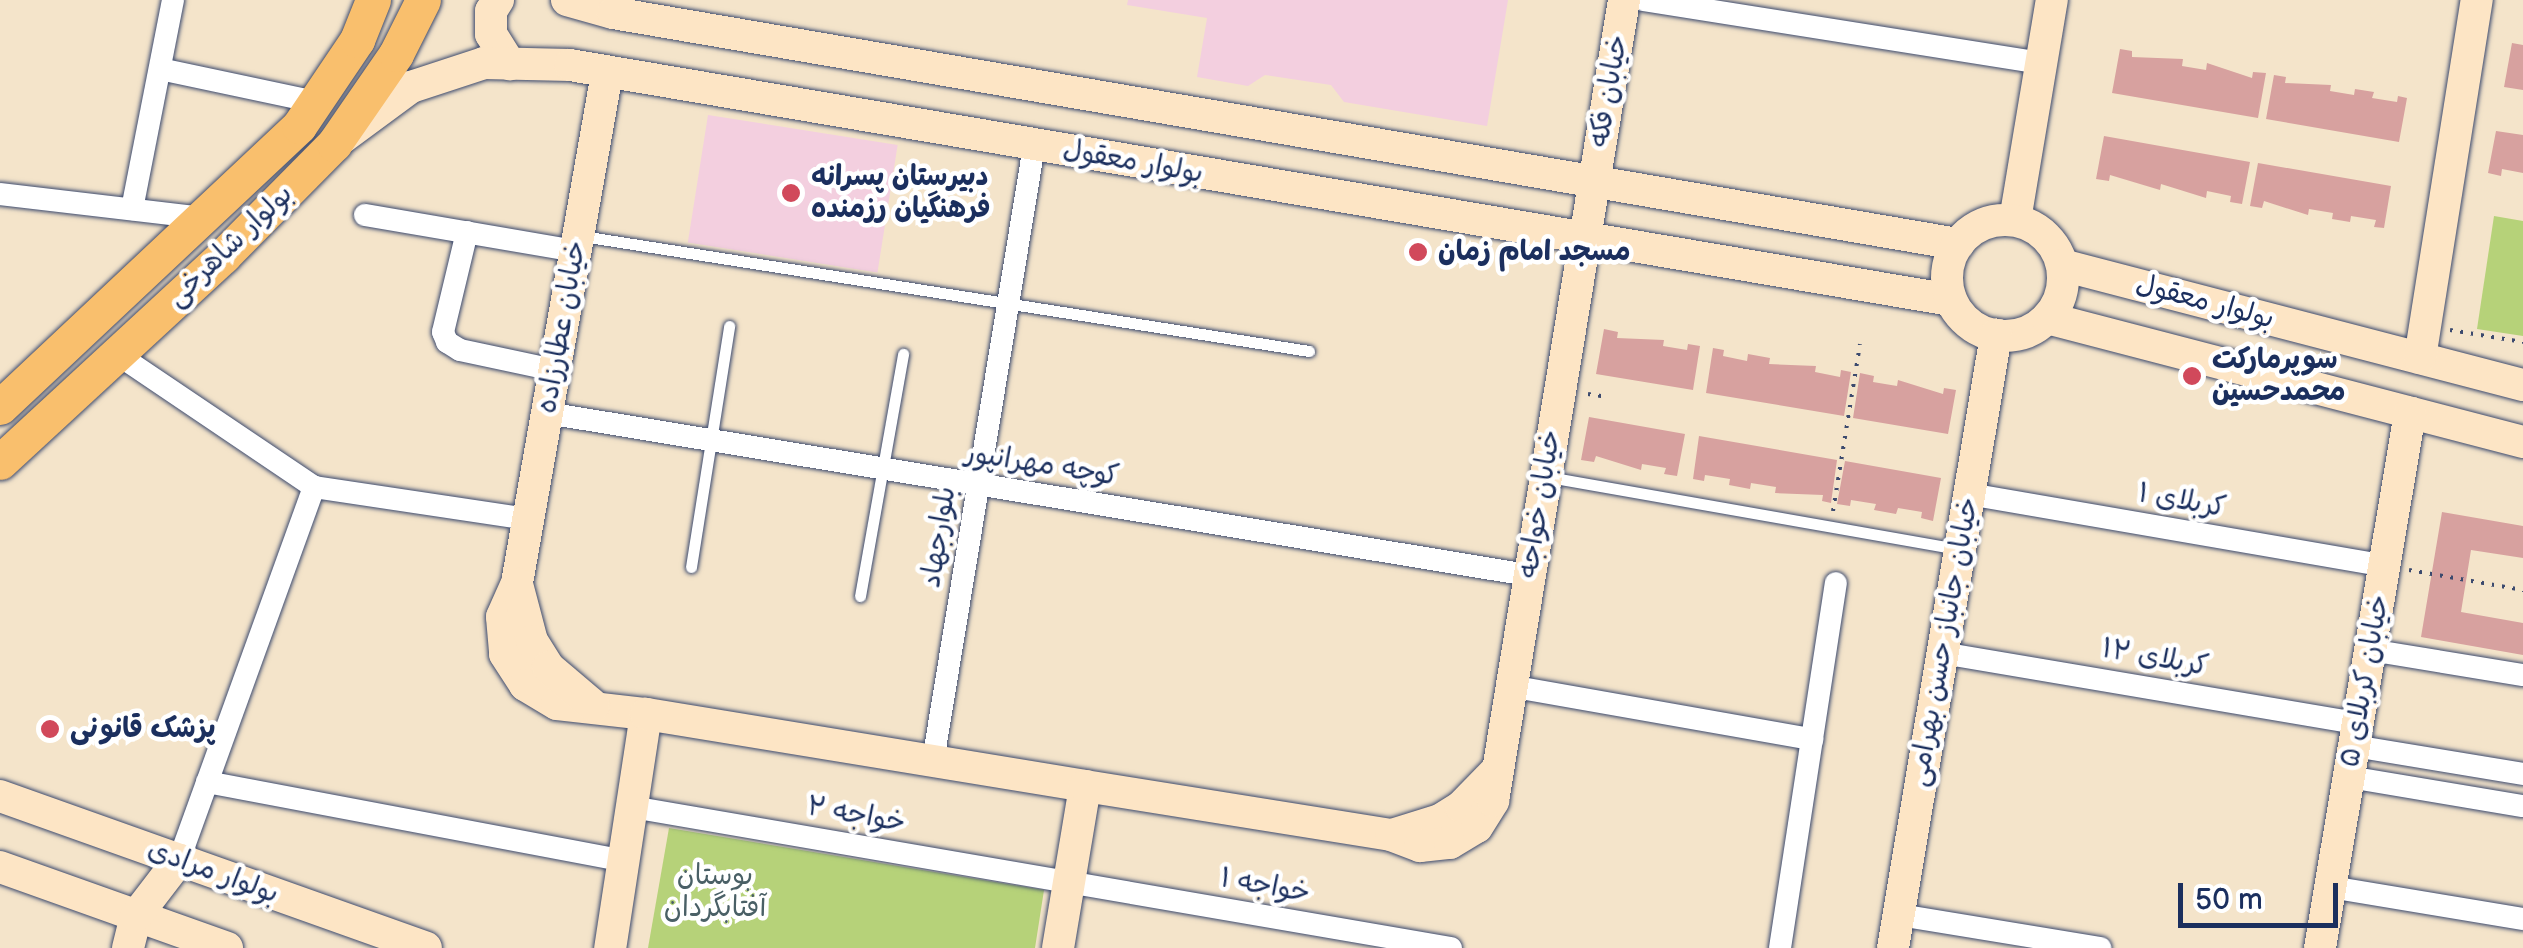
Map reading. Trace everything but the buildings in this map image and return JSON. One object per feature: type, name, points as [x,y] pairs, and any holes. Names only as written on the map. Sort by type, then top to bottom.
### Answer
[{"type":"main road","name":"بولوار شاهرخی","points":[[0,407],[299,126],[357,40],[373,0]]},
{"type":"main road","name":"بولوار شاهرخی","points":[[0,462],[334,144],[396,54],[423,0]]},
{"type":"street","points":[[132,210],[172,0]]},
{"type":"street","points":[[498,0],[492,11],[491,34],[510,64]]},
{"type":"street","name":"بولوار معقول","points":[[567,0],[1958,244]]},
{"type":"street","name":"خیابان فکه","points":[[1584,238],[1624,0]]},
{"type":"street","points":[[1644,0],[2042,63]]},
{"type":"street","points":[[2015,220],[2052,0]]},
{"type":"street","points":[[2420,358],[2470,1]]},
{"type":"street","name":"بولوار معقول","points":[[334,144],[410,87],[484,64],[570,65],[1951,300]]},
{"type":"street","points":[[160,69],[316,102]]},
{"type":"street","name":"خیابان عطارزاده","points":[[607,72],[517,582],[502,617],[505,654],[525,686],[558,704],[594,706],[933,761]]},
{"type":"street","name":"بلوارجهاد","points":[[933,761],[1034,146]]},
{"type":"street","points":[[0,194],[205,218]]},
{"type":"street","points":[[366,215],[466,232],[576,243]]},
{"type":"street","points":[[2015,220],[2045,236],[2062,265],[2061,294],[2046,318],[2032,329],[1996,335],[1977,328],[1951,300],[1947,271],[1958,244],[1974,229],[1993,221],[2015,220]]},
{"type":"street","points":[[466,232],[442,332],[447,342],[460,350],[554,370]]},
{"type":"street","name":"خیابان خواجه","points":[[933,761],[1391,835],[1420,846],[1450,843],[1477,827],[1493,801],[1584,238]]},
{"type":"street","name":"بولوار معقول","points":[[2062,265],[2523,385]]},
{"type":"street","name":"بولوار معقول","points":[[2046,318],[2523,442]]},
{"type":"street","name":"خیابان جانباز حسن بهرامی","points":[[1893,948],[1996,335]]},
{"type":"street","points":[[116,354],[314,487],[528,519]]},
{"type":"street","name":"خیابان کربلای ۵","points":[[2320,948],[2410,413]]},
{"type":"street","name":"کوچه مهرانپور","points":[[547,414],[1528,575]]},
{"type":"street","points":[[128,948],[136,916],[179,860],[314,487]]},
{"type":"street","name":"کربلای ۱","points":[[1969,494],[2384,566]]},
{"type":"street","points":[[1780,948],[1836,583]]},
{"type":"street","points":[[2370,650],[2523,675]]},
{"type":"street","name":"کربلای ۱۲","points":[[1942,653],[2353,749]]},
{"type":"street","points":[[1510,686],[1812,739]]},
{"type":"street","points":[[610,948],[646,714]]},
{"type":"street","points":[[2353,749],[2523,774]]},
{"type":"street","points":[[2353,749],[2523,806]]},
{"type":"street","points":[[207,782],[624,860]]},
{"type":"street","points":[[1058,948],[1086,786]]},
{"type":"street","name":"بولوار مرادی","points":[[0,796],[426,948]]},
{"type":"street","name":"خواجه ۲","points":[[632,808],[1069,882]]},
{"type":"street","points":[[0,867],[227,948]]},
{"type":"street","name":"خواجه ۱","points":[[1069,882],[1452,948]]},
{"type":"street","points":[[2330,887],[2523,919]]},
{"type":"street","points":[[1898,915],[2100,948]]},
{"type":"lane","points":[[576,243],[1008,303],[1309,351]]},
{"type":"lane","points":[[691,566],[730,326]]},
{"type":"lane","points":[[860,596],[903,354]]},
{"type":"lane","points":[[1545,477],[1960,549]]},
{"type":"path","points":[[2426,325],[2523,342]]},
{"type":"path","points":[[1833,511],[1860,344]]},
{"type":"path","points":[[2384,566],[2523,590]]},
{"type":"shaded area","points":[[1128,0],[1508,0],[1487,126],[1344,102],[1331,85],[1265,75],[1248,86],[1197,77],[1207,18],[1127,5]]},
{"type":"shaded area","name":"دبیرستان پسرانه فرهنگیان رزمنده","points":[[708,115],[898,145],[877,272],[688,242]]},
{"type":"green space","points":[[2494,216],[2523,221],[2523,336],[2477,329]]},
{"type":"green space","name":"بوستان آفتابگردان","points":[[669,828],[1044,890],[1035,948],[648,948]]},
{"type":"place","name":"دبیرستان پسرانه فرهنگیان رزمنده","points":[[791,193]]},
{"type":"place","name":"مسجد امام زمان","points":[[1418,252]]},
{"type":"place","name":"سوپرمارکت محمدحسین","points":[[2192,376]]},
{"type":"place","name":"پزشک قانونی","points":[[50,729]]}]
